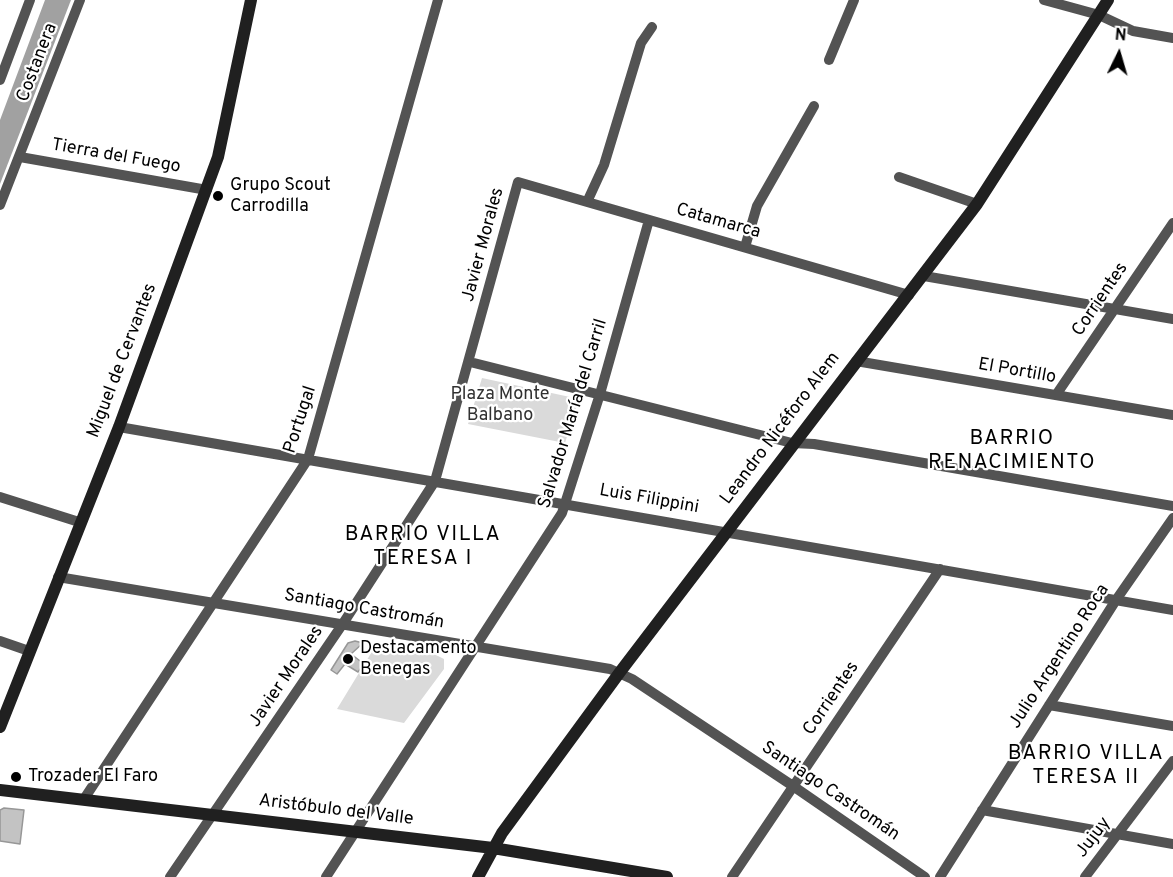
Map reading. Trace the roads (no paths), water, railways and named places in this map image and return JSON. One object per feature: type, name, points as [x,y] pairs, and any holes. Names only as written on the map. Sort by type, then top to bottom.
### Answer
[{"type":"street","points":[[0,80],[3,61],[30,0]]},
{"type":"street","name":"Costanera","points":[[0,205],[80,0]]},
{"type":"street","name":"Miguel de Cervantes","points":[[0,727],[79,522],[119,427],[207,190],[218,157],[251,0]]},
{"type":"street","name":"Portugal","points":[[84,799],[308,459],[438,0]]},
{"type":"street","points":[[829,60],[854,0]]},
{"type":"street","points":[[1044,0],[1099,15],[1133,31],[1173,38]]},
{"type":"street","name":"Leandro Nicéforo Alem","points":[[478,877],[493,848],[620,672],[792,443],[924,276],[977,204],[1108,0]]},
{"type":"street","points":[[587,202],[604,165],[641,43],[652,27]]},
{"type":"street","points":[[746,247],[757,206],[814,106]]},
{"type":"street","name":"Tierra del Fuego","points":[[20,157],[207,190]]},
{"type":"street","points":[[899,177],[977,204]]},
{"type":"street","name":"Catamarca","points":[[518,182],[909,295]]},
{"type":"street","name":"Javier Morales","points":[[170,877],[344,622],[435,481],[470,362],[518,182]]},
{"type":"street","name":"Salvador María del Carril","points":[[326,877],[567,503],[649,220]]},
{"type":"street","name":"Corrientes","points":[[1056,395],[1173,223]]},
{"type":"street","points":[[924,276],[1173,319]]},
{"type":"street","name":"El Portillo","points":[[856,361],[1173,415]]},
{"type":"street","points":[[470,362],[792,443],[814,444],[1173,506]]},
{"type":"street","name":"Luis Filippini","points":[[119,427],[727,530],[1173,610]]},
{"type":"street","points":[[0,497],[79,522]]},
{"type":"street","name":"Julio Argentino Roca","points":[[940,877],[1116,600],[1173,518]]},
{"type":"street","name":"Corrientes","points":[[732,877],[940,569]]},
{"type":"street","name":"Santiago Castromán","points":[[58,577],[344,622],[600,666],[620,672],[793,786],[925,877]]},
{"type":"street","points":[[0,641],[29,651]]},
{"type":"street","points":[[1049,705],[1173,726]]},
{"type":"street","name":"Jujuy","points":[[1085,877],[1173,761]]},
{"type":"street","name":"Aristóbulo del Valle","points":[[0,790],[493,848],[667,877]]},
{"type":"street","points":[[982,810],[1173,844]]},
{"type":"place","name":"Grupo Scout Carrodilla","points":[[218,196]]},
{"type":"place","name":"Destacamento Benegas","points":[[348,659]]},
{"type":"place","name":"Trozader El Faro","points":[[16,777]]},
{"type":"district","name":"BARRIO RENACIMIENTO","points":[[1012,452]]},
{"type":"district","name":"BARRIO VILLA TERESA I","points":[[423,548]]},
{"type":"district","name":"BARRIO VILLA TERESA II","points":[[1086,767]]},
{"type":"park label","name":"Plaza Monte Balbano","points":[[500,405]]}]
